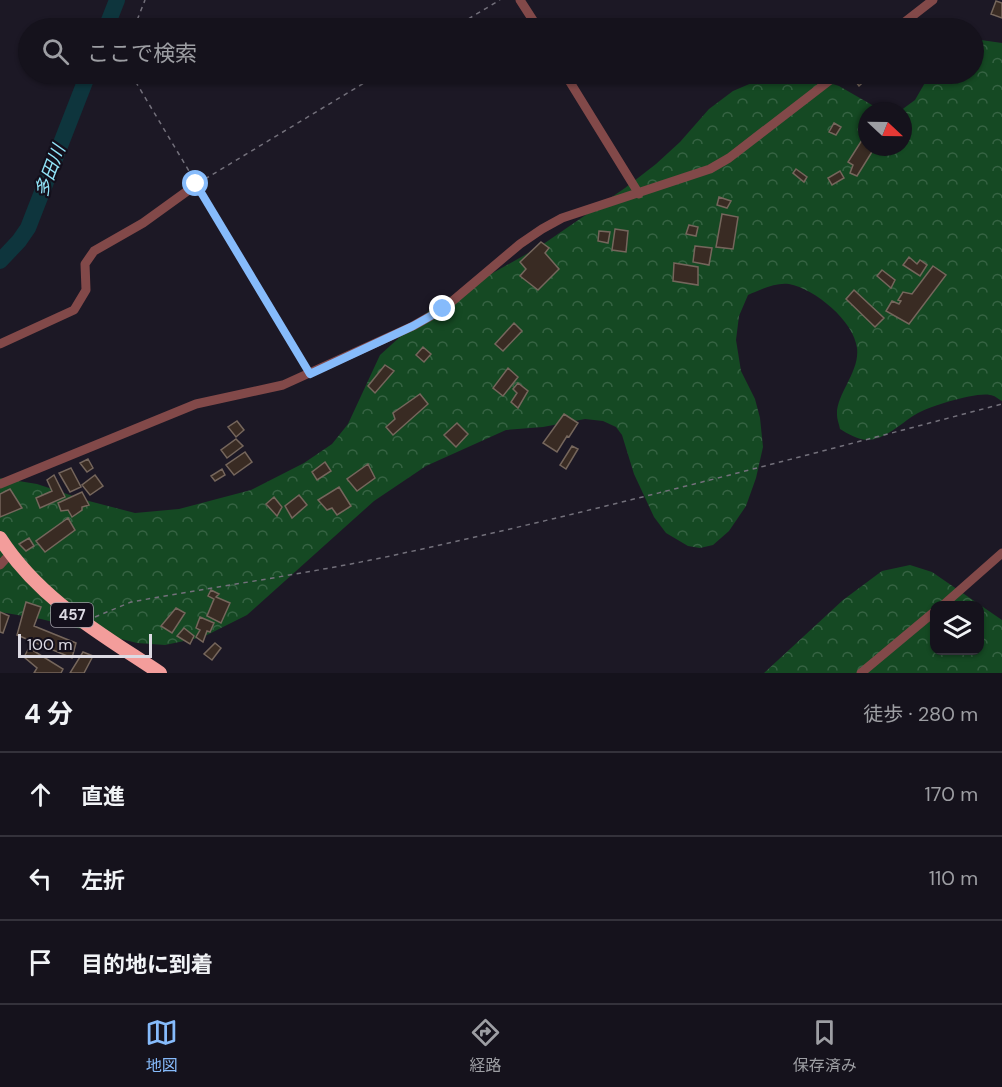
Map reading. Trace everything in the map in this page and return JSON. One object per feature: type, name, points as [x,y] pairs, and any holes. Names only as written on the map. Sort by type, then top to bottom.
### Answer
[{"type":"highway","name":"457","points":[[0,538],[33,581],[68,612],[160,673]]},
{"type":"street","points":[[520,0],[532,18]]},
{"type":"street","points":[[910,18],[933,0]]},
{"type":"street","points":[[571,84],[639,194]]},
{"type":"street","points":[[0,484],[195,404],[284,386],[413,326],[443,309],[542,228],[562,218],[710,169],[729,158],[825,84]]},
{"type":"street","points":[[0,344],[74,310],[86,290],[86,264],[94,251],[143,223],[196,184]]},
{"type":"street","points":[[0,565],[10,553]]},
{"type":"street","points":[[948,601],[1002,553]]},
{"type":"street","points":[[861,673],[930,615]]},
{"type":"path","points":[[138,18],[145,0]]},
{"type":"path","points":[[470,18],[500,0]]},
{"type":"path","points":[[137,84],[310,374]]},
{"type":"path","points":[[196,184],[361,84]]},
{"type":"path","points":[[83,622],[131,602],[380,558],[562,517],[758,469],[1002,404]]},
{"type":"green space","points":[[984,40],[1002,43],[1002,401],[990,395],[964,398],[918,413],[889,433],[877,438],[866,440],[850,435],[840,429],[837,415],[840,399],[857,357],[857,348],[849,327],[832,308],[810,292],[789,284],[773,285],[748,295],[739,316],[736,340],[741,371],[755,399],[760,418],[763,447],[756,478],[746,506],[729,531],[713,545],[700,548],[688,546],[666,533],[654,517],[634,474],[622,435],[616,427],[603,421],[585,419],[543,427],[506,430],[426,466],[374,501],[247,615],[203,637],[165,645],[137,643],[41,619],[0,612],[0,478],[37,484],[135,513],[179,509],[251,490],[304,463],[332,444],[348,424],[380,355],[434,306],[539,247],[625,188],[656,164],[680,142],[709,109],[733,91],[749,84],[833,84],[839,86],[867,102],[858,102],[858,156],[912,156],[912,102],[924,84],[984,84]]},
{"type":"green space","points":[[910,565],[932,572],[974,601],[930,601],[930,655],[984,655],[984,608],[1002,620],[1002,673],[764,673],[843,600],[882,571]]},
{"type":"building","points":[[996,1],[1002,3],[1002,18],[991,14]]},
{"type":"building","points":[[834,123],[841,127],[836,135],[829,132]]},
{"type":"building","points":[[858,146],[858,156],[869,156],[857,176],[850,173],[853,165],[848,162]]},
{"type":"building","points":[[796,169],[807,177],[804,182],[793,173]]},
{"type":"building","points":[[840,171],[844,178],[832,185],[828,178]]},
{"type":"building","points":[[719,197],[731,201],[727,208],[717,205]]},
{"type":"building","points":[[722,214],[738,217],[733,249],[716,247]]},
{"type":"building","points":[[689,225],[698,227],[696,236],[686,234]]},
{"type":"building","points":[[615,229],[628,231],[626,252],[612,250]]},
{"type":"building","points":[[599,231],[610,232],[608,243],[598,241]]},
{"type":"building","points":[[541,242],[549,248],[545,253],[559,269],[538,290],[520,276],[526,269],[520,262]]},
{"type":"building","points":[[695,246],[712,248],[709,265],[693,262]]},
{"type":"building","points":[[909,257],[917,264],[920,260],[927,265],[920,276],[903,265]]},
{"type":"building","points":[[674,263],[698,267],[698,285],[673,281]]},
{"type":"building","points":[[933,266],[946,275],[909,324],[886,311],[892,301],[899,304],[901,301],[898,300],[903,292],[912,294]]},
{"type":"building","points":[[882,270],[895,280],[891,288],[877,276]]},
{"type":"building","points":[[854,290],[884,318],[875,327],[846,299]]},
{"type":"building","points":[[514,323],[522,331],[503,351],[495,344]]},
{"type":"building","points":[[423,347],[431,354],[424,362],[416,355]]},
{"type":"building","points":[[385,365],[394,371],[375,393],[368,386]]},
{"type":"building","points":[[508,368],[518,377],[503,396],[493,388]]},
{"type":"building","points":[[518,383],[528,391],[518,408],[511,402],[517,393],[513,389]]},
{"type":"building","points":[[420,394],[428,404],[393,435],[386,427],[395,419],[393,413]]},
{"type":"building","points":[[564,414],[578,423],[557,452],[543,443]]},
{"type":"building","points":[[237,421],[244,430],[236,437],[228,427]]},
{"type":"building","points":[[457,423],[468,434],[456,447],[444,435]]},
{"type":"building","points":[[236,439],[243,446],[227,458],[221,450]]},
{"type":"building","points":[[572,446],[578,449],[566,469],[560,465]]},
{"type":"building","points":[[245,452],[252,462],[234,475],[226,465]]},
{"type":"building","points":[[88,459],[93,468],[87,472],[80,463]]},
{"type":"building","points":[[325,462],[331,471],[317,480],[312,472]]},
{"type":"building","points":[[368,464],[375,478],[357,491],[347,479]]},
{"type":"building","points":[[71,468],[81,487],[70,492],[59,473]]},
{"type":"building","points":[[222,469],[225,475],[215,481],[211,476]]},
{"type":"building","points":[[54,475],[65,497],[40,508],[36,498],[52,491],[47,480]]},
{"type":"building","points":[[95,475],[103,486],[90,495],[82,485]]},
{"type":"building","points":[[339,487],[351,506],[337,515],[332,508],[327,510],[318,500]]},
{"type":"building","points":[[10,489],[22,508],[0,517],[0,494]]},
{"type":"building","points":[[82,492],[89,505],[82,507],[82,510],[72,517],[68,510],[61,511],[58,503]]},
{"type":"building","points":[[299,495],[307,505],[292,518],[285,506]]},
{"type":"building","points":[[274,497],[282,507],[277,516],[266,504]]},
{"type":"building","points":[[68,518],[75,530],[45,552],[36,541]]},
{"type":"building","points":[[29,538],[34,546],[26,551],[19,544]]},
{"type":"building","points":[[211,590],[219,594],[216,597],[230,603],[221,623],[207,616],[214,599],[208,596]]},
{"type":"building","points":[[26,602],[41,607],[34,626],[76,643],[72,658],[17,635]]},
{"type":"building","points":[[176,608],[185,613],[172,633],[161,626]]},
{"type":"building","points":[[0,612],[9,616],[3,633],[0,632]]},
{"type":"building","points":[[200,617],[214,623],[210,632],[207,631],[203,642],[196,637],[200,630],[196,628]]},
{"type":"building","points":[[184,628],[194,636],[190,644],[177,636]]},
{"type":"building","points":[[215,643],[221,648],[212,660],[204,654]]},
{"type":"building","points":[[29,648],[63,669],[61,673],[34,673],[37,668],[24,657]]},
{"type":"building","points":[[83,652],[93,656],[84,673],[70,673]]},
{"type":"waterway","name":"多田川","points":[[110,18],[117,0]]},
{"type":"waterway","name":"多田川","points":[[0,261],[28,228],[84,84]]},
{"type":"route","points":[[196,184],[310,374],[413,326],[443,309]]}]
